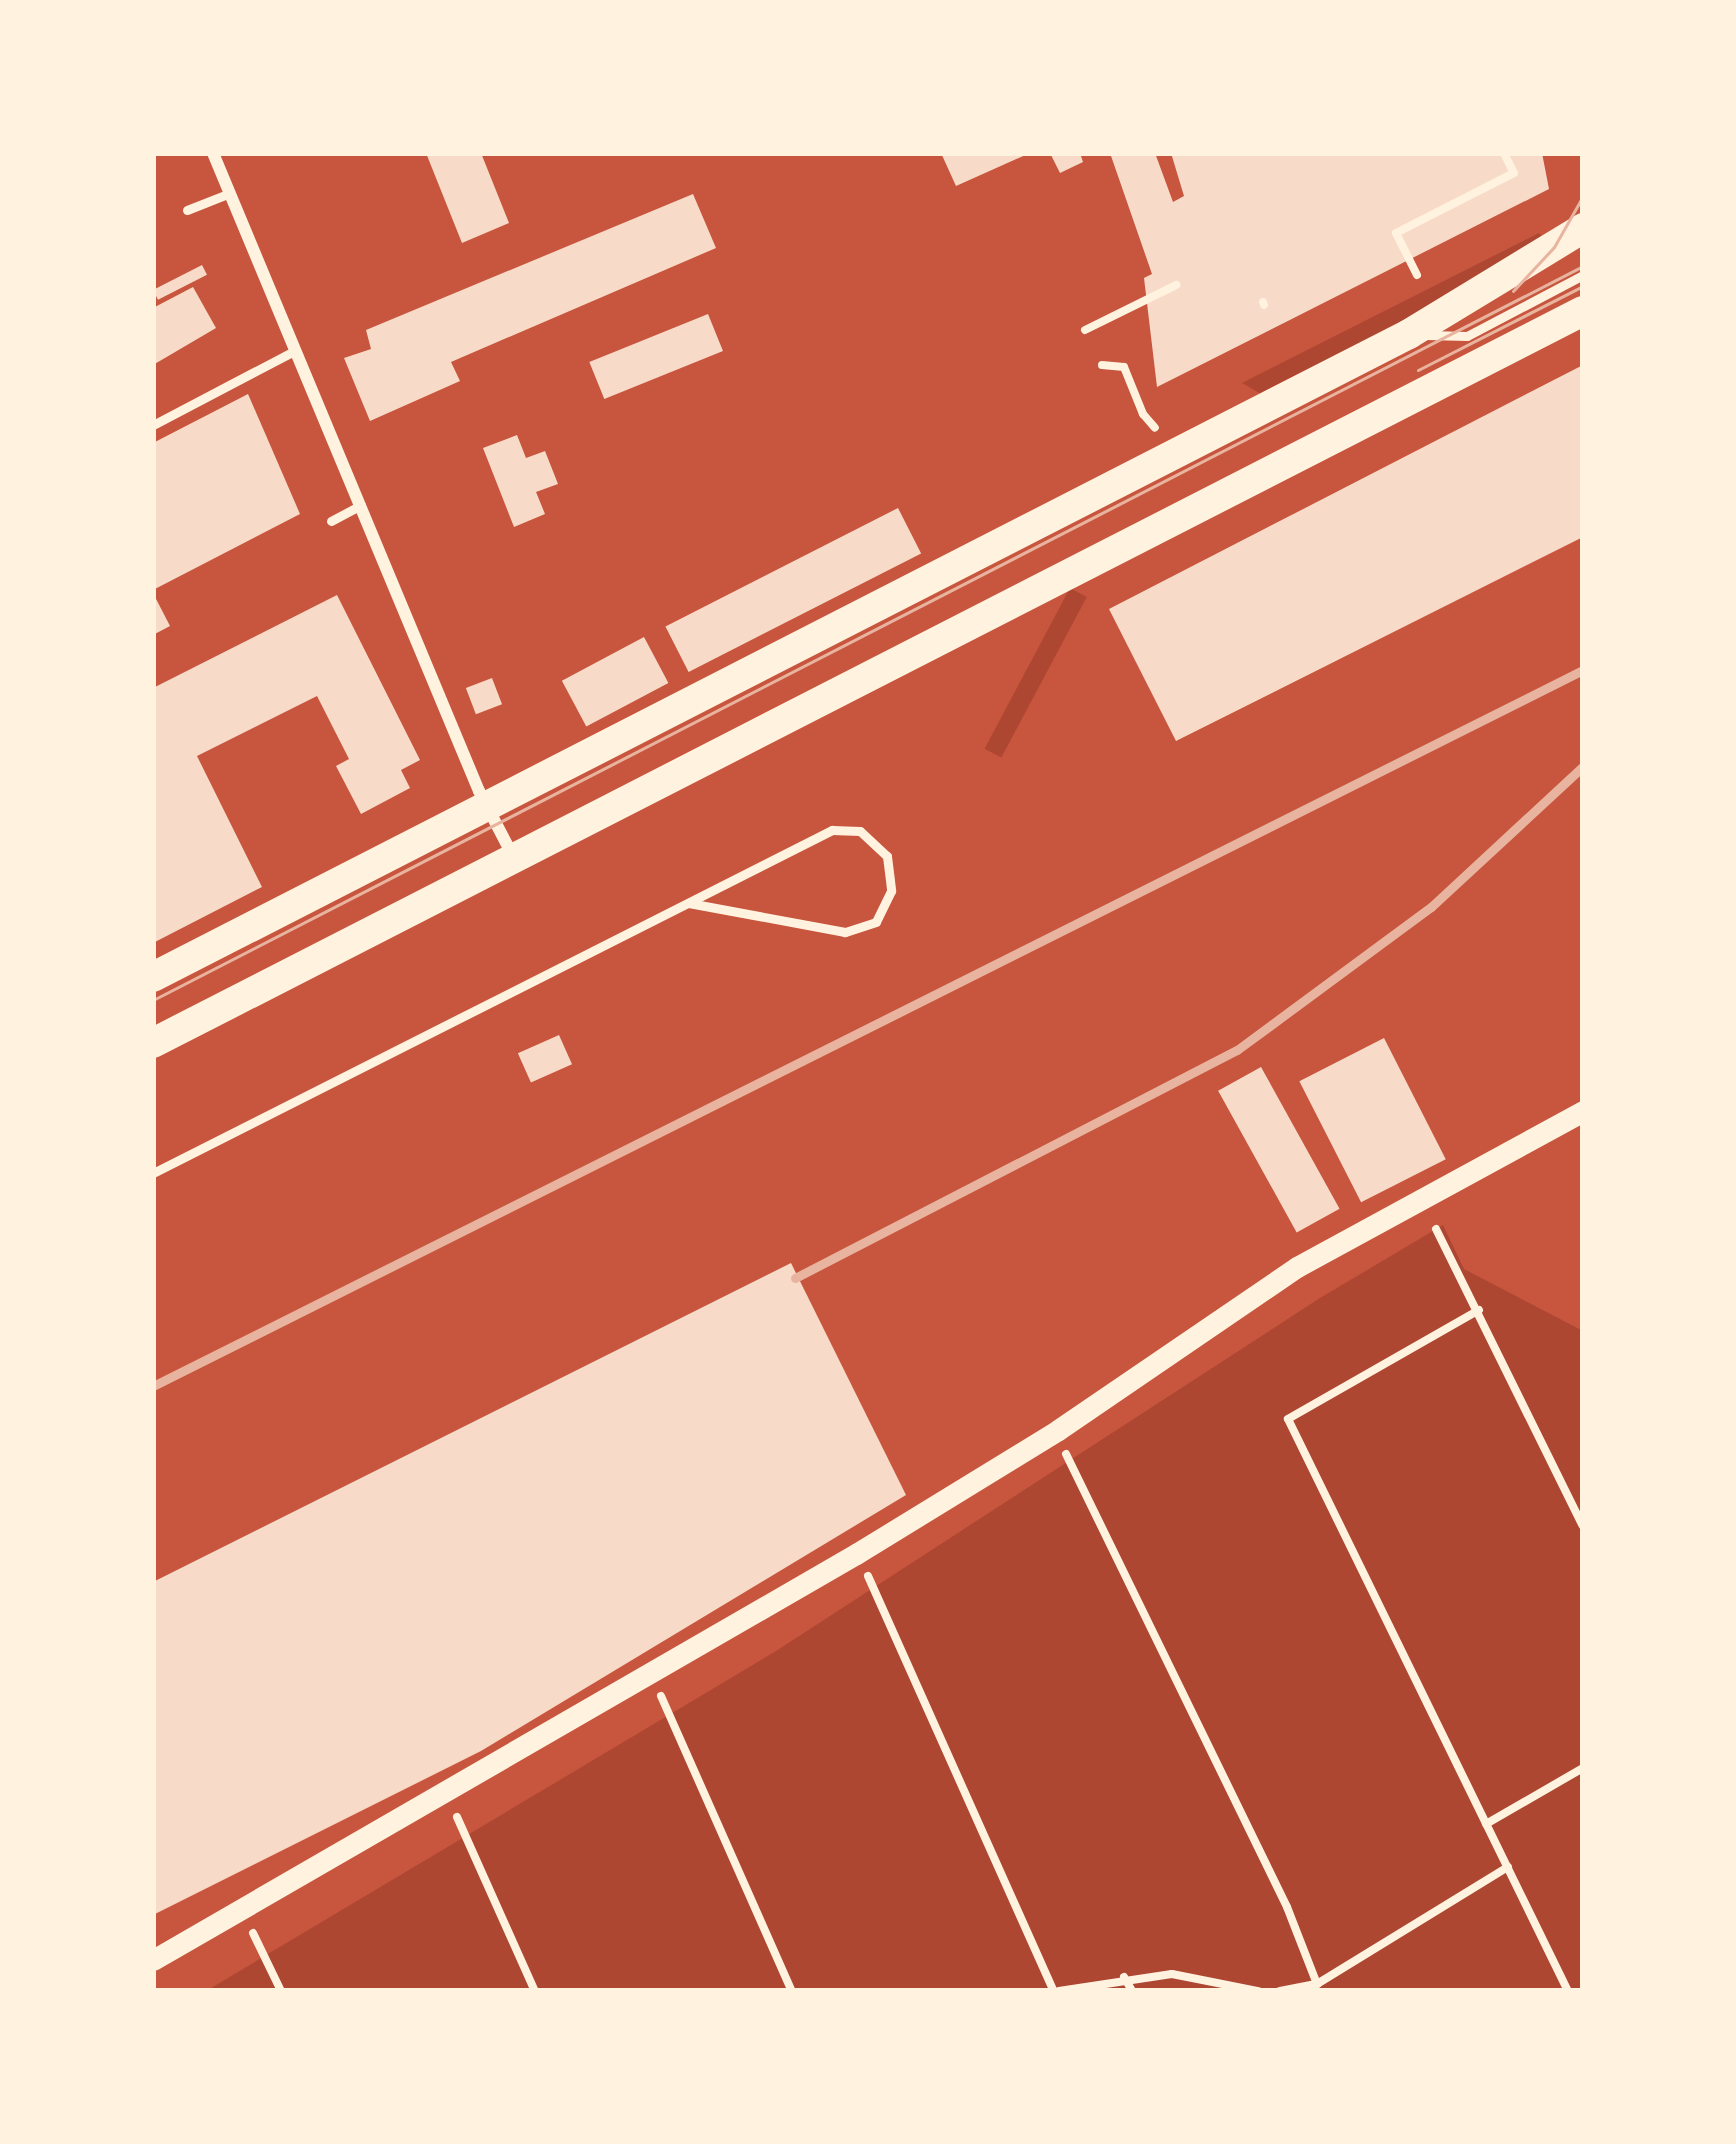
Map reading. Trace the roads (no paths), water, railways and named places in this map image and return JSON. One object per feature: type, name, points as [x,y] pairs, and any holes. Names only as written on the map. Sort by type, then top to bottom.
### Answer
[{"type":"main road","points":[[153,976],[489,809],[1408,334],[1583,228]]},
{"type":"main road","points":[[153,1043],[1583,310]]},
{"type":"street","points":[[212,153],[489,809],[514,858]]},
{"type":"street","points":[[153,1960],[856,1554],[1058,1430],[1297,1267],[1583,1112]]},
{"type":"lane","points":[[187,210],[230,193]]},
{"type":"lane","points":[[1408,334],[1467,336],[1583,275]]},
{"type":"lane","points":[[153,425],[296,350]]},
{"type":"lane","points":[[331,521],[361,505]]},
{"type":"lane","points":[[153,1173],[688,902],[832,830],[860,831],[887,856],[891,891],[875,922],[844,932],[688,902]]},
{"type":"tram line","points":[[1513,291],[1554,247],[1583,196]]},
{"type":"tram line","points":[[153,1000],[1583,266]]},
{"type":"tram line","points":[[1418,370],[1579,288]]},
{"type":"railway","points":[[153,1386],[1583,670]]},
{"type":"railway","points":[[795,1278],[1237,1050],[1431,907],[1583,766]]}]
